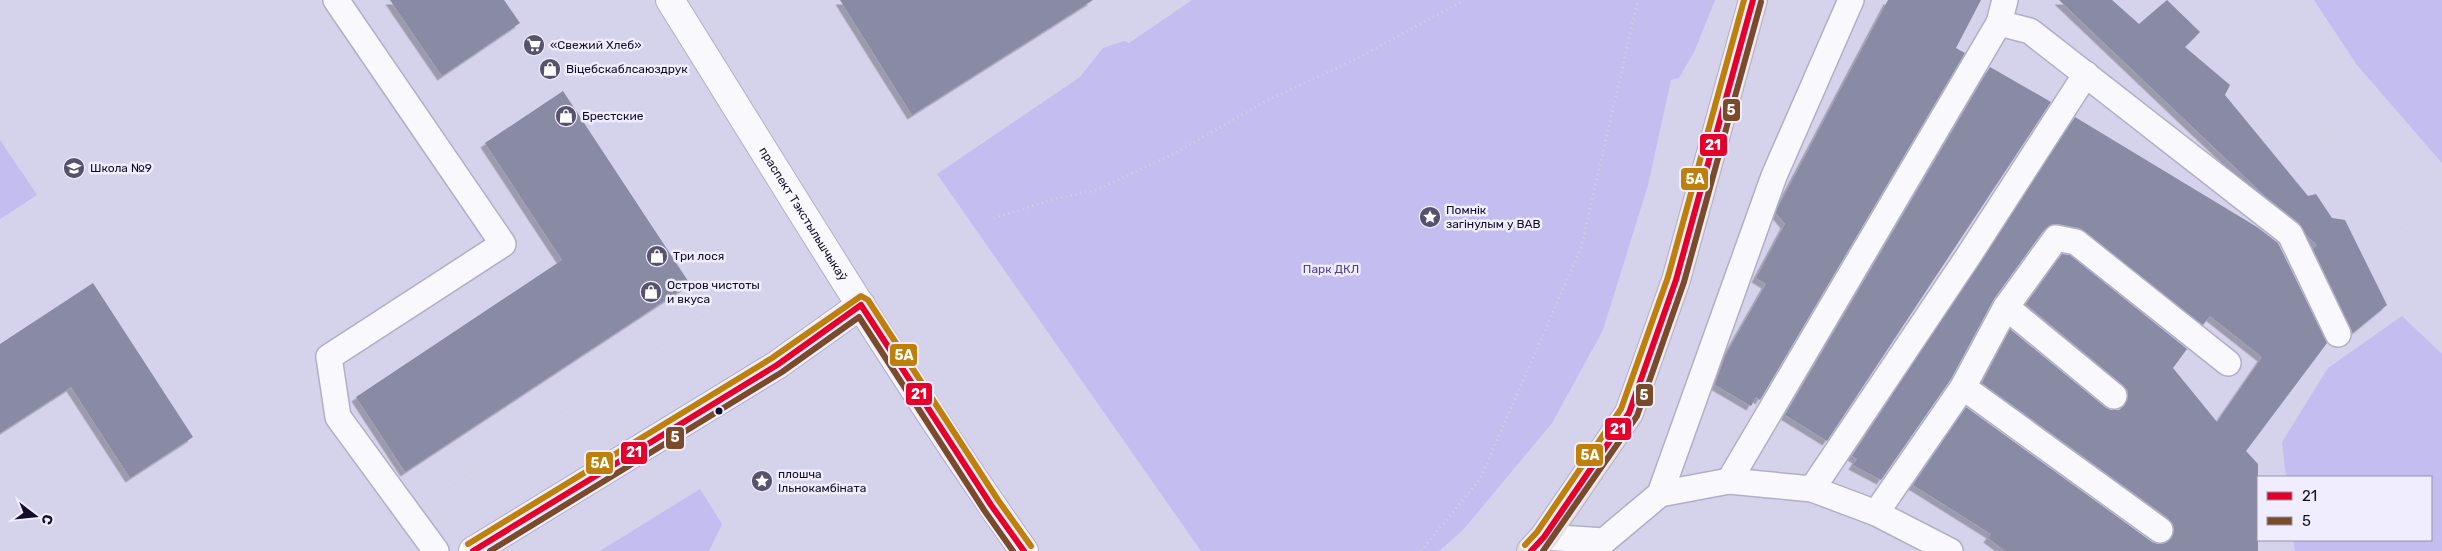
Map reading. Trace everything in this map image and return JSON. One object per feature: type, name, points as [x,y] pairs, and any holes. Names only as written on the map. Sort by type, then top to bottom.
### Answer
[{"type":"main road","points":[[1537,544],[1629,413],[1676,280],[1753,0]]},
{"type":"street","name":"праспект Тэкстыльшчыкаў","points":[[670,0],[861,305],[991,505],[1024,551]]},
{"type":"street","points":[[473,551],[778,365],[861,305]]},
{"type":"lane","points":[[336,0],[503,244],[329,357],[338,417],[436,551]]},
{"type":"lane","points":[[1660,494],[1774,176],[1851,0]]},
{"type":"lane","points":[[1729,480],[2002,12],[2086,74],[2290,234],[2338,334]]},
{"type":"lane","points":[[1812,488],[1970,256],[2086,74]]},
{"type":"lane","points":[[1876,513],[1963,386],[2006,307],[2056,238],[2076,242],[2228,363]]},
{"type":"lane","points":[[2006,307],[2114,396]]},
{"type":"lane","points":[[1963,386],[2160,530]]},
{"type":"lane","points":[[1537,544],[1604,541],[1660,494],[1729,480],[1812,488],[1876,513],[1950,551]]},
{"type":"path","points":[[994,218],[1054,199],[1106,186],[1177,152],[1266,101],[1360,57],[1464,0]]},
{"type":"path","points":[[1421,551],[1480,479],[1581,248],[1638,0]]},
{"type":"path","points":[[2230,0],[2341,155],[2442,277]]},
{"type":"path","points":[[409,515],[750,285]]},
{"type":"green space","name":"Парк ДКЛ","points":[[1192,0],[1715,0],[1694,52],[1679,78],[1671,80],[1648,185],[1603,330],[1552,423],[1463,530],[1439,551],[1201,551],[937,174],[1080,77],[1103,48],[1124,41],[1129,43]]},
{"type":"green space","points":[[2314,0],[2442,0],[2442,163],[2357,65]]},
{"type":"green space","points":[[0,140],[37,195],[0,219]]},
{"type":"green space","points":[[2402,316],[2442,354],[2442,551],[2295,551],[2293,541],[2432,541],[2432,476],[2286,476],[2282,442],[2328,368]]},
{"type":"green space","points":[[700,489],[722,524],[709,551],[600,551]]},
{"type":"building","points":[[390,0],[504,0],[520,23],[442,76]]},
{"type":"building","points":[[840,0],[1093,0],[912,115]]},
{"type":"building","points":[[1888,0],[1981,0],[1956,48],[1965,53],[1760,400],[1756,397],[1751,406],[1715,385],[1725,356],[1766,284],[1756,278],[1785,224],[1776,213],[1777,209]]},
{"type":"building","points":[[2059,0],[2112,0],[2139,24],[2167,0],[2200,32],[2185,47],[2230,85],[2225,95],[2308,196],[2316,194],[2332,218],[2345,220],[2387,305],[2353,333],[2313,249],[2317,245],[2307,236],[2299,223],[2265,196]]},
{"type":"building","points":[[1990,67],[2051,102],[1827,441],[1785,415]]},
{"type":"building","points":[[563,91],[690,284],[405,472],[356,397],[562,260],[485,143]]},
{"type":"building","points":[[2075,117],[2257,227],[2278,243],[2327,343],[2246,451],[2258,464],[2258,551],[2005,551],[1988,538],[1991,534],[1913,485],[1966,407],[2152,542],[2158,544],[2165,543],[2172,538],[2173,525],[2168,518],[1982,383],[2010,329],[2105,407],[2111,410],[2119,410],[2125,405],[2128,391],[2123,385],[2026,304],[2062,254],[2070,255],[2187,349],[2173,368],[2217,422],[2262,357],[2210,316],[2203,325],[2079,228],[2058,224],[2050,225],[2044,230],[1994,299],[1951,379],[1881,480],[1853,465],[1857,459],[1852,456]]},
{"type":"building","points":[[93,283],[193,437],[130,478],[71,387],[0,433],[0,344]]},
{"type":"transit line","name":"5А","points":[[1525,545],[1537,532],[1621,409],[1668,277],[1744,0]]},
{"type":"transit line","name":"21","points":[[1531,551],[1544,537],[1629,413],[1676,280],[1753,0]]},
{"type":"transit line","name":"5","points":[[1543,551],[1637,416],[1684,282],[1761,2]]},
{"type":"transit line","name":"5А","points":[[468,544],[772,358],[861,296],[868,300],[998,500],[1031,546]]},
{"type":"transit line","name":"21","points":[[473,551],[777,365],[861,305],[991,505],[1024,551]]},
{"type":"transit line","name":"5","points":[[490,551],[782,372],[859,317],[984,510],[1013,551]]},
{"type":"place","name":"«Свежий Хлеб»","points":[[534,45]]},
{"type":"place","name":"Віцебскаблсаюздрук","points":[[550,69]]},
{"type":"place","name":"Брестские","points":[[566,116]]},
{"type":"place","name":"Школа №9","points":[[74,168]]},
{"type":"place","name":"Помнік загінулым у ВАВ","points":[[1430,217]]},
{"type":"place","name":"Три лося","points":[[657,256]]},
{"type":"place","name":"Остров чистоты и вкуса","points":[[651,292]]},
{"type":"place","name":"плошча Ільнокамбіната","points":[[762,481]]}]
